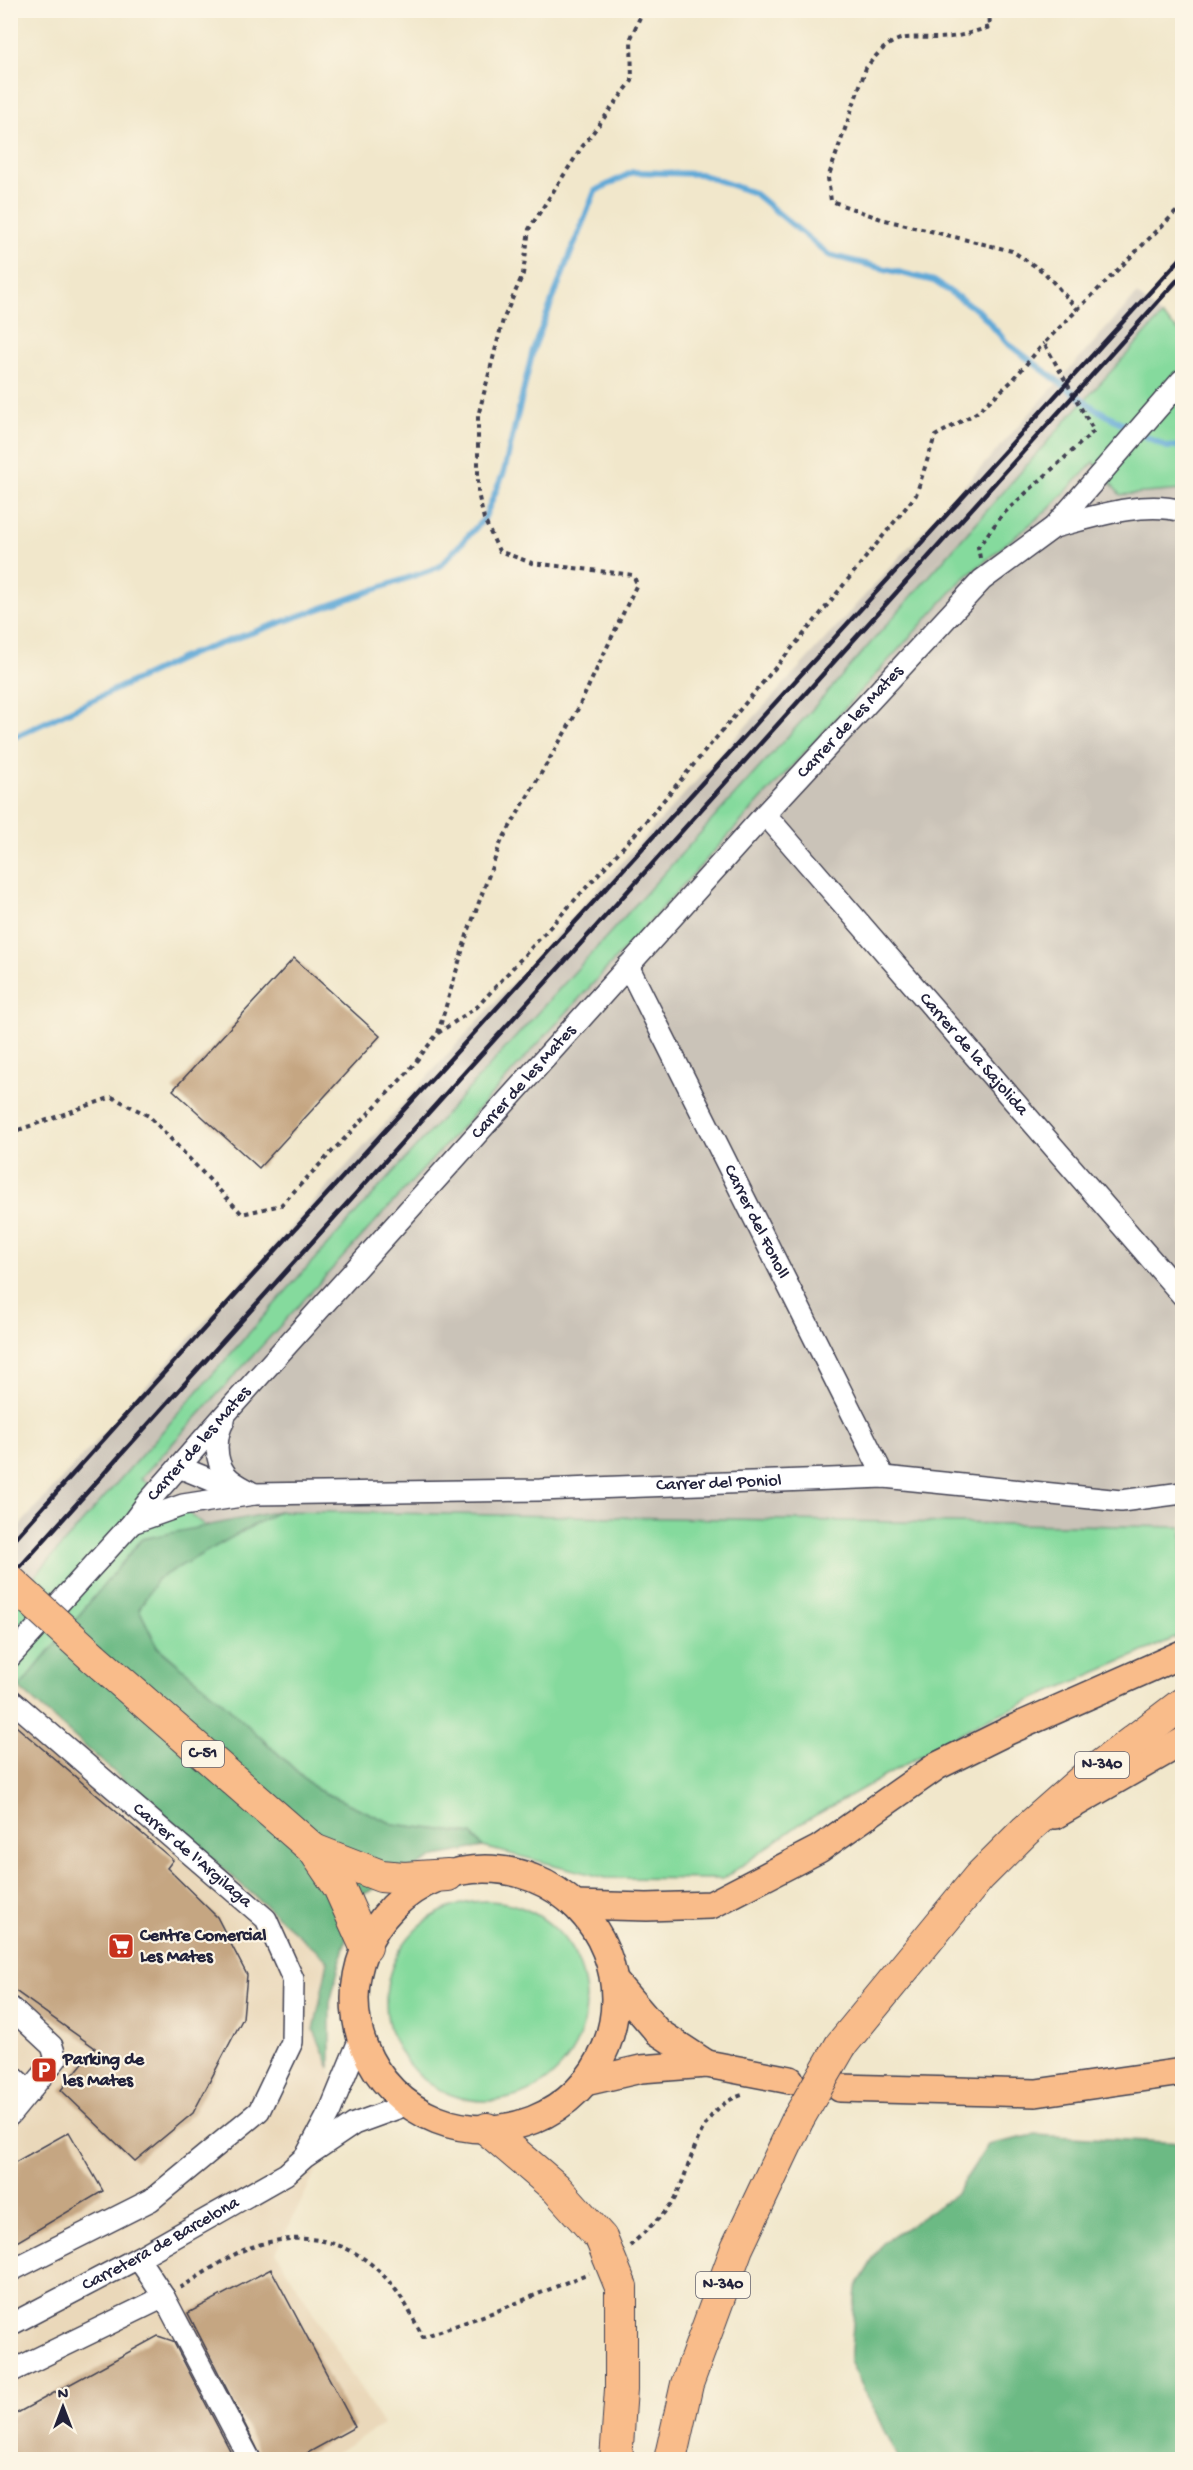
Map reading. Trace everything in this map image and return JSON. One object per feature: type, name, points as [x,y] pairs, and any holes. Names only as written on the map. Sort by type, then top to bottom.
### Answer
[{"type":"highway","name":"C-51","points":[[10,1581],[93,1657],[314,1850],[339,1887],[366,1947]]},
{"type":"highway","name":"N-340","points":[[670,2460],[687,2384],[736,2248],[798,2119],[842,2045],[979,1877],[1025,1831],[1086,1777],[1182,1704]]},
{"type":"highway","name":"C-51","points":[[314,1850],[381,1875],[404,1878],[448,1875]]},
{"type":"highway","points":[[487,2128],[615,2243],[608,2278],[621,2389],[616,2460]]},
{"type":"main road","points":[[575,1905],[647,1907],[711,1905],[819,1849],[937,1766],[1008,1731],[1182,1654]]},
{"type":"main road","points":[[1025,1831],[1182,1742]]},
{"type":"main road","points":[[476,1870],[506,1871],[543,1882],[575,1905],[597,1932],[611,1965],[615,1982],[614,2018],[610,2035],[596,2067],[585,2082],[558,2107],[541,2116],[506,2127],[470,2128],[438,2120],[409,2104],[396,2093],[375,2067],[361,2036],[355,2006],[355,1991],[366,1947],[375,1930],[399,1902],[430,1881],[476,1870]]},
{"type":"main road","points":[[615,1982],[658,2032],[707,2064]]},
{"type":"main road","points":[[840,2088],[1036,2093],[1107,2083],[1177,2062]]},
{"type":"main road","points":[[585,2082],[641,2069],[707,2064],[790,2080]]},
{"type":"street","points":[[1054,527],[1182,380]]},
{"type":"street","points":[[1054,527],[1114,511],[1170,507],[1182,511]]},
{"type":"street","name":"Carrer de les Mates","points":[[10,1657],[132,1523],[235,1403],[765,814],[982,580],[1054,527]]},
{"type":"street","name":"Carrer de la Sajolida","points":[[765,814],[1182,1295]]},
{"type":"street","name":"Carrer del Fonoll","points":[[628,966],[884,1477]]},
{"type":"street","points":[[235,1403],[219,1429],[216,1450],[226,1475],[254,1494]]},
{"type":"street","name":"Carrer del Poniol","points":[[179,1467],[229,1488],[254,1494]]},
{"type":"street","name":"Carrer del Poniol","points":[[132,1523],[183,1505],[254,1494],[540,1491],[884,1477],[1121,1500],[1182,1493]]},
{"type":"street","name":"Carrer de l'Argilaga","points":[[10,1699],[266,1919],[293,1979],[292,2042],[258,2111],[151,2200],[10,2271]]},
{"type":"street","points":[[10,2007],[52,2046],[56,2059],[10,2115]]},
{"type":"street","points":[[305,2157],[330,2111],[361,2036]]},
{"type":"street","points":[[10,2074],[30,2092]]},
{"type":"street","name":"Carretera de Barcelona","points":[[10,2325],[138,2258],[286,2174],[305,2157],[354,2124],[409,2104]]},
{"type":"street","points":[[138,2258],[164,2297],[250,2460]]},
{"type":"street","points":[[10,2372],[164,2297]]},
{"type":"path","points":[[438,1033],[467,935],[501,842],[574,717],[637,584],[633,574],[532,563],[499,551],[484,519],[478,493],[478,416],[503,320],[523,274],[529,229],[582,147],[632,81],[631,38],[643,10]]},
{"type":"path","points":[[989,10],[990,27],[957,36],[903,37],[878,53],[867,68],[828,178],[831,201],[881,219],[1012,251],[1044,272],[1078,310]]},
{"type":"path","points":[[10,1133],[112,1097],[149,1116],[242,1214],[281,1205],[407,1073],[438,1033],[477,1007],[636,833],[813,623],[916,495],[935,436],[976,414],[1012,381],[1044,343],[1182,206]]},
{"type":"path","points":[[982,580],[978,547],[1004,514],[1094,431],[1044,343]]},
{"type":"path","points":[[615,2243],[674,2199],[705,2123],[730,2099]]},
{"type":"path","points":[[164,2297],[251,2247],[297,2237],[337,2243],[371,2263],[398,2293],[423,2337],[497,2311],[608,2278]]},
{"type":"shaded area","points":[[1137,294],[1162,316],[1069,417],[818,703],[302,1273],[11,1603],[11,1535]]},
{"type":"shaded area","points":[[1094,462],[1120,495],[1182,490],[1182,1527],[279,1511],[207,1527],[140,1478],[962,580],[1050,508]]},
{"type":"shaded area","points":[[10,1680],[328,1962],[314,2030],[347,2109],[276,2252],[383,2425],[325,2459],[11,2459]]},
{"type":"green space","points":[[1162,316],[1182,334],[1182,490],[1120,495],[1094,462],[1050,508],[962,580],[141,1478],[207,1527],[142,1539],[19,1688],[11,1680],[11,1603],[302,1273],[818,703],[1069,417]]},
{"type":"green space","points":[[279,1511],[1182,1527],[1182,1635],[979,1723],[800,1824],[723,1879],[606,1878],[483,1847],[472,1834],[393,1824],[316,1789],[218,1698],[158,1647],[139,1609],[157,1579]]},
{"type":"green space","points":[[279,1511],[157,1579],[139,1609],[157,1647],[218,1698],[316,1789],[393,1824],[472,1834],[483,1847],[436,1856],[364,1894],[346,1938],[330,2003],[330,2068],[314,2030],[328,1961],[19,1688],[142,1539]]},
{"type":"green space","points":[[476,1901],[496,1901],[524,1908],[550,1923],[564,1937],[579,1963],[586,1991],[586,2011],[579,2039],[564,2065],[550,2079],[515,2097],[496,2101],[476,2101],[448,2094],[422,2079],[408,2065],[390,2030],[386,2011],[386,1991],[393,1963],[408,1937],[422,1923],[457,1905]]},
{"type":"green space","points":[[1034,2135],[1182,2143],[1182,2459],[898,2459],[850,2361],[856,2288],[882,2244],[955,2195],[988,2145]]},
{"type":"building","points":[[294,958],[380,1036],[259,1168],[173,1090]]},
{"type":"building","name":"Centre Comercial Les Mates","points":[[10,1721],[173,1860],[167,1868],[217,1917],[247,1975],[243,2018],[193,2113],[135,2161],[61,2090],[95,2048],[10,1987]]},
{"type":"building","points":[[69,2132],[103,2191],[10,2246],[10,2165]]},
{"type":"building","points":[[271,2269],[355,2427],[295,2460],[263,2460],[188,2313]]},
{"type":"building","points":[[158,2336],[173,2341],[235,2460],[10,2460],[10,2417]]},
{"type":"waterway","points":[[10,739],[191,654],[439,567],[484,519],[504,472],[533,350],[595,191],[633,172],[700,174],[754,193],[829,255],[934,281],[980,312],[1007,343],[1094,408],[1132,429]]},
{"type":"waterway","points":[[1141,434],[1167,447],[1182,446]]},
{"type":"railway","points":[[10,1544],[1182,257]]},
{"type":"railway","points":[[10,1578],[1182,275]]},
{"type":"place","name":"Centre Comercial Les Mates","points":[[121,1946]]},
{"type":"place","name":"Parking de les Mates","points":[[44,2070]]}]
